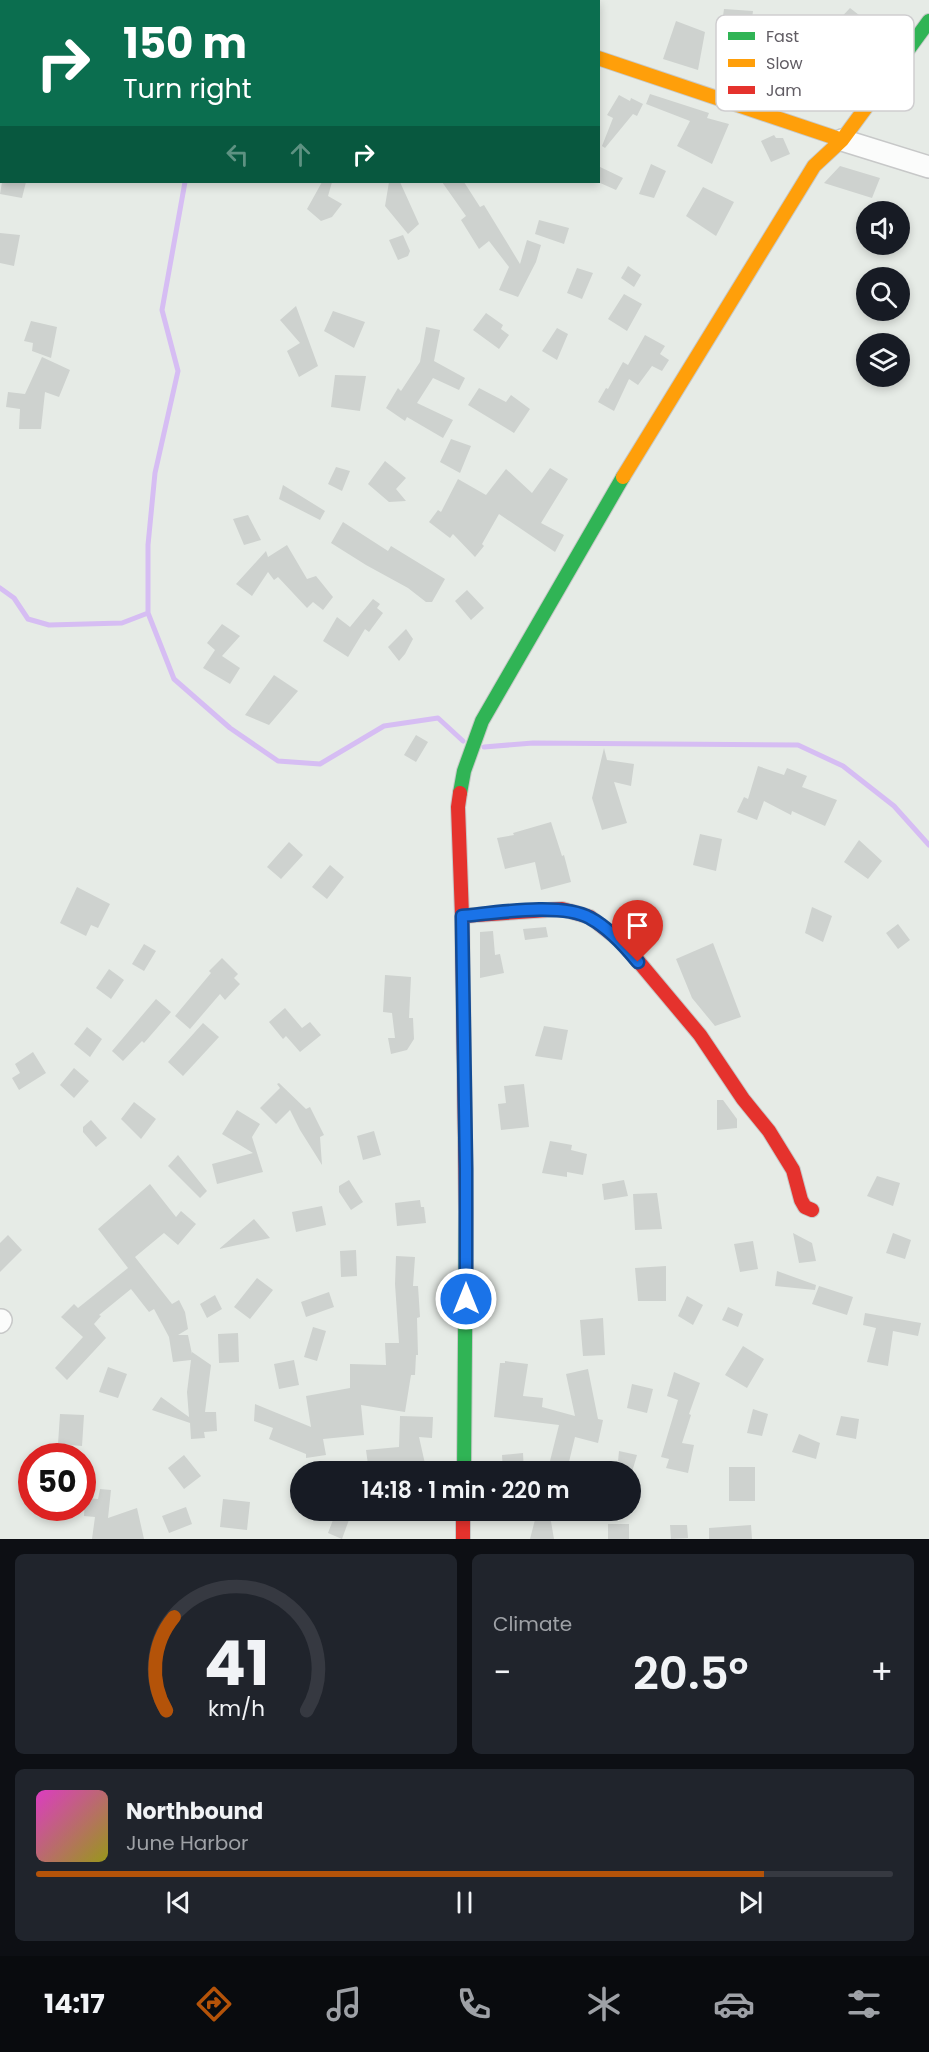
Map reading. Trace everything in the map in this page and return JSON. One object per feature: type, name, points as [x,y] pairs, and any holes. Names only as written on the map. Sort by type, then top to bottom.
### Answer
[{"type":"main road","points":[[914,42],[929,21]]},
{"type":"main road","points":[[600,59],[716,98]]},
{"type":"main road","points":[[756,111],[842,140]]},
{"type":"main road","points":[[464,1461],[466,1169],[458,807],[464,771],[482,721],[636,455],[814,165],[842,140],[863,111]]},
{"type":"main road","points":[[462,916],[562,909],[590,917],[623,943],[699,1035],[743,1099],[769,1131],[793,1170],[801,1200],[805,1207],[812,1210]]},
{"type":"main road","points":[[463,1521],[463,1539]]},
{"type":"street","points":[[842,140],[929,167]]},
{"type":"building","points":[[850,8],[859,15],[843,15]]},
{"type":"building","points":[[724,9],[753,11],[752,15],[723,15]]},
{"type":"building","points":[[676,21],[705,32],[698,70],[663,59]]},
{"type":"building","points":[[650,94],[709,113],[707,118],[729,124],[712,164],[677,146],[690,121],[646,104]]},
{"type":"building","points":[[619,95],[643,104],[637,116],[633,114],[605,148],[602,146],[613,118],[607,115]]},
{"type":"building","points":[[774,135],[776,138],[783,138],[790,154],[771,162],[761,141]]},
{"type":"building","points":[[651,164],[666,171],[654,198],[639,194]]},
{"type":"building","points":[[840,166],[880,178],[872,198],[824,183]]},
{"type":"building","points":[[600,167],[623,178],[616,190],[600,183]]},
{"type":"building","points":[[2,183],[26,183],[22,198],[0,194]]},
{"type":"building","points":[[321,183],[332,183],[328,196],[342,204],[332,217],[321,221],[307,209]]},
{"type":"building","points":[[389,183],[400,183],[419,224],[408,234],[385,206]]},
{"type":"building","points":[[443,183],[465,183],[480,207],[484,205],[520,264],[527,240],[541,245],[536,262],[518,297],[499,290],[509,267],[489,241],[479,249],[461,220],[466,216]]},
{"type":"building","points":[[703,187],[734,202],[716,236],[686,216]]},
{"type":"building","points":[[539,220],[569,228],[564,244],[535,234]]},
{"type":"building","points":[[0,233],[20,235],[14,266],[0,263]]},
{"type":"building","points":[[403,235],[410,251],[408,256],[398,260],[389,240]]},
{"type":"building","points":[[628,266],[641,275],[634,287],[621,278]]},
{"type":"building","points":[[577,268],[593,273],[582,299],[567,293]]},
{"type":"building","points":[[624,294],[642,304],[627,331],[608,319]]},
{"type":"building","points":[[296,306],[318,366],[299,377],[287,351],[300,343],[280,320]]},
{"type":"building","points":[[333,311],[365,322],[354,348],[324,331]]},
{"type":"building","points":[[486,313],[503,325],[501,329],[509,335],[499,349],[473,330]]},
{"type":"building","points":[[31,321],[57,327],[51,358],[32,351],[33,343],[24,341]]},
{"type":"building","points":[[426,327],[440,330],[434,361],[465,378],[459,390],[433,378],[417,403],[453,420],[443,438],[407,417],[405,421],[386,408],[398,388],[401,391],[420,362]]},
{"type":"building","points":[[557,328],[568,334],[557,360],[542,351]]},
{"type":"building","points":[[645,335],[665,346],[660,354],[669,360],[662,371],[652,366],[638,385],[629,379],[614,411],[598,402],[623,362],[628,365]]},
{"type":"building","points":[[42,357],[70,370],[59,397],[45,392],[41,429],[19,429],[20,409],[6,407],[8,392],[25,394]]},
{"type":"building","points":[[335,375],[366,376],[360,411],[331,407]]},
{"type":"building","points":[[479,388],[506,402],[511,395],[530,409],[514,433],[468,405]]},
{"type":"building","points":[[451,439],[471,446],[460,473],[440,462]]},
{"type":"building","points":[[385,461],[406,478],[396,489],[406,501],[389,502],[368,484]]},
{"type":"building","points":[[336,467],[350,471],[342,491],[328,484]]},
{"type":"building","points":[[550,468],[568,479],[541,523],[564,535],[555,552],[499,514],[482,544],[484,546],[475,557],[453,534],[450,538],[429,522],[438,510],[441,512],[458,479],[486,495],[506,469],[532,493]]},
{"type":"building","points":[[283,485],[325,511],[320,520],[279,499]]},
{"type":"building","points":[[248,515],[261,540],[244,545],[233,519]]},
{"type":"building","points":[[343,522],[388,551],[391,546],[445,579],[432,602],[426,602],[408,588],[331,543]]},
{"type":"building","points":[[287,545],[307,579],[316,576],[333,597],[323,610],[313,602],[307,608],[278,577],[274,580],[268,572],[252,596],[236,584],[266,551],[268,557]]},
{"type":"building","points":[[467,590],[484,608],[471,620],[455,601]]},
{"type":"building","points":[[373,599],[380,604],[377,608],[383,613],[369,632],[365,629],[348,657],[323,641],[337,617],[350,627]]},
{"type":"building","points":[[222,624],[240,636],[222,656],[240,668],[230,684],[203,668],[215,650],[207,643]]},
{"type":"building","points":[[406,629],[413,639],[399,661],[388,647]]},
{"type":"building","points":[[274,675],[298,691],[269,725],[245,715]]},
{"type":"building","points":[[416,735],[428,742],[416,762],[404,755]]},
{"type":"building","points":[[604,748],[607,760],[634,764],[631,786],[614,782],[627,823],[602,830],[592,798]]},
{"type":"building","points":[[758,766],[784,775],[787,768],[807,776],[802,787],[837,800],[825,826],[792,811],[791,815],[764,801],[757,820],[737,812],[744,797],[748,799]]},
{"type":"building","points":[[551,822],[562,856],[564,855],[571,882],[541,890],[535,862],[505,869],[497,838],[514,835],[513,833]]},
{"type":"building","points":[[700,834],[722,839],[716,871],[693,865]]},
{"type":"building","points":[[859,840],[882,861],[868,879],[844,862]]},
{"type":"building","points":[[289,842],[303,855],[281,879],[267,867]]},
{"type":"building","points":[[330,865],[344,877],[327,899],[312,887]]},
{"type":"building","points":[[77,887],[110,904],[98,928],[91,925],[86,936],[60,923]]},
{"type":"building","points":[[812,907],[832,916],[823,942],[805,933]]},
{"type":"building","points":[[898,924],[910,940],[898,949],[886,933]]},
{"type":"building","points":[[546,927],[548,937],[525,940],[523,929]]},
{"type":"building","points":[[493,931],[495,955],[500,954],[504,973],[480,978],[480,932]]},
{"type":"building","points":[[713,943],[741,1017],[715,1026],[692,998],[676,959]]},
{"type":"building","points":[[144,944],[156,951],[144,971],[132,964]]},
{"type":"building","points":[[222,958],[238,974],[234,978],[240,984],[225,1000],[220,994],[190,1029],[175,1016],[211,973],[209,971]]},
{"type":"building","points":[[109,969],[124,980],[111,999],[96,988]]},
{"type":"building","points":[[385,975],[411,977],[409,1018],[413,1018],[414,1039],[407,1050],[391,1054],[388,1038],[395,1038],[392,1013],[383,1012]]},
{"type":"building","points":[[156,999],[171,1012],[144,1043],[142,1041],[123,1061],[112,1051]]},
{"type":"building","points":[[285,1008],[302,1028],[310,1022],[321,1035],[300,1052],[286,1036],[283,1039],[269,1022]]},
{"type":"building","points":[[203,1023],[219,1037],[183,1076],[168,1062]]},
{"type":"building","points":[[544,1026],[568,1030],[562,1060],[535,1056]]},
{"type":"building","points":[[87,1027],[102,1039],[90,1057],[74,1044]]},
{"type":"building","points":[[33,1052],[46,1073],[19,1090],[12,1078],[20,1073],[15,1064]]},
{"type":"building","points":[[74,1068],[89,1081],[74,1098],[60,1085]]},
{"type":"building","points":[[279,1083],[306,1109],[310,1107],[324,1135],[320,1137],[322,1165],[290,1110],[276,1124],[260,1108],[280,1088],[277,1084]]},
{"type":"building","points":[[524,1084],[529,1127],[501,1130],[498,1104],[506,1103],[504,1086]]},
{"type":"building","points":[[717,1100],[723,1100],[737,1119],[737,1128],[717,1130]]},
{"type":"building","points":[[134,1102],[156,1119],[141,1139],[121,1119]]},
{"type":"building","points":[[237,1110],[260,1124],[252,1137],[263,1172],[217,1184],[212,1164],[253,1153],[222,1134]]},
{"type":"building","points":[[91,1120],[107,1138],[96,1147],[83,1132],[83,1127]]},
{"type":"building","points":[[374,1131],[381,1155],[363,1160],[357,1136]]},
{"type":"building","points":[[550,1141],[572,1145],[571,1150],[587,1154],[583,1175],[567,1172],[567,1177],[542,1173]]},
{"type":"building","points":[[178,1155],[207,1191],[200,1198],[168,1166]]},
{"type":"building","points":[[877,1176],[900,1183],[893,1206],[867,1196]]},
{"type":"building","points":[[349,1180],[363,1202],[351,1210],[339,1192],[339,1186]]},
{"type":"building","points":[[624,1180],[628,1196],[604,1200],[602,1184]]},
{"type":"building","points":[[150,1184],[176,1217],[181,1211],[196,1224],[178,1245],[164,1233],[135,1257],[172,1304],[179,1300],[185,1312],[188,1329],[178,1335],[188,1335],[192,1354],[192,1352],[211,1365],[205,1412],[216,1412],[217,1431],[204,1432],[205,1438],[191,1439],[190,1423],[152,1410],[161,1397],[189,1417],[187,1392],[191,1360],[173,1362],[169,1337],[154,1309],[149,1312],[131,1289],[99,1315],[101,1316],[94,1324],[106,1338],[67,1380],[55,1368],[83,1337],[61,1317],[74,1304],[78,1308],[128,1268],[98,1229]]},
{"type":"building","points":[[657,1193],[662,1229],[635,1230],[633,1194]]},
{"type":"building","points":[[420,1200],[421,1207],[424,1207],[426,1223],[397,1226],[395,1203]]},
{"type":"building","points":[[322,1206],[326,1225],[296,1232],[292,1212]]},
{"type":"building","points":[[254,1219],[270,1238],[219,1249]]},
{"type":"building","points":[[793,1233],[812,1243],[816,1261],[799,1263]]},
{"type":"building","points":[[893,1233],[911,1240],[905,1259],[886,1253]]},
{"type":"building","points":[[8,1235],[22,1250],[0,1272],[0,1243]]},
{"type":"building","points":[[753,1241],[758,1269],[740,1272],[734,1244]]},
{"type":"building","points":[[356,1250],[357,1276],[341,1277],[340,1251]]},
{"type":"building","points":[[396,1256],[415,1257],[413,1286],[418,1286],[420,1317],[417,1318],[418,1355],[416,1355],[415,1375],[411,1375],[405,1412],[361,1405],[364,1435],[323,1439],[326,1455],[306,1458],[306,1454],[269,1439],[273,1428],[254,1421],[255,1404],[311,1427],[306,1396],[350,1388],[350,1364],[386,1365],[385,1343],[399,1343],[395,1284]]},
{"type":"building","points":[[666,1266],[666,1301],[638,1301],[635,1268]]},
{"type":"building","points":[[777,1271],[816,1285],[815,1290],[775,1286]]},
{"type":"building","points":[[257,1278],[273,1290],[250,1319],[234,1307]]},
{"type":"building","points":[[819,1286],[853,1297],[847,1315],[812,1304]]},
{"type":"building","points":[[329,1292],[334,1307],[306,1317],[301,1302]]},
{"type":"building","points":[[215,1295],[222,1309],[207,1318],[200,1304]]},
{"type":"building","points":[[687,1296],[703,1305],[693,1325],[678,1316]]},
{"type":"building","points":[[728,1307],[743,1314],[738,1327],[722,1320]]},
{"type":"building","points":[[865,1313],[921,1323],[918,1336],[893,1331],[888,1366],[867,1362],[876,1328],[863,1325]]},
{"type":"building","points":[[603,1318],[605,1355],[583,1356],[580,1320]]},
{"type":"building","points":[[313,1327],[326,1331],[317,1361],[304,1357]]},
{"type":"building","points":[[238,1333],[239,1362],[219,1363],[218,1334]]},
{"type":"building","points":[[743,1346],[764,1359],[747,1388],[725,1375]]},
{"type":"building","points":[[294,1360],[299,1385],[279,1389],[274,1364]]},
{"type":"building","points":[[505,1361],[528,1364],[523,1396],[543,1398],[542,1407],[575,1416],[566,1374],[588,1369],[598,1419],[603,1420],[598,1443],[575,1437],[569,1461],[550,1461],[559,1425],[494,1417],[500,1363],[505,1363]]},
{"type":"building","points":[[108,1367],[127,1374],[118,1398],[99,1392]]},
{"type":"building","points":[[674,1372],[700,1383],[682,1443],[694,1445],[688,1473],[666,1468],[669,1459],[661,1457],[678,1400],[667,1396]]},
{"type":"building","points":[[632,1384],[653,1389],[647,1413],[627,1408]]},
{"type":"building","points":[[753,1409],[768,1414],[762,1436],[747,1433]]},
{"type":"building","points":[[60,1414],[84,1415],[82,1443],[58,1443]]},
{"type":"building","points":[[400,1416],[433,1417],[432,1438],[419,1437],[424,1461],[368,1461],[366,1450],[399,1447]]},
{"type":"building","points":[[841,1416],[859,1419],[856,1439],[836,1435]]},
{"type":"building","points":[[799,1434],[820,1443],[816,1459],[792,1452]]},
{"type":"building","points":[[619,1451],[637,1455],[635,1461],[618,1461]]},
{"type":"building","points":[[523,1453],[523,1461],[502,1461],[502,1455]]},
{"type":"building","points":[[184,1455],[201,1476],[184,1489],[168,1468]]},
{"type":"building","points":[[729,1467],[755,1467],[755,1501],[729,1501]]},
{"type":"building","points":[[100,1489],[111,1490],[108,1518],[137,1508],[144,1539],[92,1539],[96,1521],[96,1499],[98,1499]]},
{"type":"building","points":[[223,1499],[250,1502],[247,1530],[220,1527]]},
{"type":"building","points":[[186,1507],[192,1524],[169,1533],[162,1516]]},
{"type":"building","points":[[333,1521],[349,1521],[342,1539],[328,1533]]},
{"type":"building","points":[[535,1521],[551,1521],[554,1539],[530,1539]]},
{"type":"building","points":[[608,1524],[629,1524],[629,1539],[608,1539]]},
{"type":"building","points":[[670,1525],[687,1525],[688,1538],[671,1539]]},
{"type":"building","points":[[751,1525],[752,1539],[709,1539],[709,1528]]},
{"type":"waterway","points":[[0,588],[14,598],[28,619],[49,625],[122,623],[148,613],[148,545],[155,473],[178,371],[162,310],[185,183]]},
{"type":"waterway","points":[[148,613],[174,679],[230,728],[278,761],[320,764],[384,726],[438,718],[463,741]]},
{"type":"waterway","points":[[484,747],[533,743],[798,745],[843,766],[894,806],[929,845]]},
{"type":"traffic: fast","points":[[914,42],[929,21]]},
{"type":"traffic: fast","points":[[460,793],[464,771],[482,721],[623,477]]},
{"type":"traffic: fast","points":[[464,1461],[466,1211]]},
{"type":"traffic: slow","points":[[600,59],[716,98]]},
{"type":"traffic: slow","points":[[756,111],[842,140]]},
{"type":"traffic: slow","points":[[623,477],[814,166],[842,140],[863,111]]},
{"type":"traffic: jam","points":[[460,793],[458,807],[462,916],[466,1211]]},
{"type":"traffic: jam","points":[[462,916],[562,909],[590,917],[623,943],[700,1035],[743,1099],[769,1131],[793,1170],[801,1200],[805,1207],[812,1210]]},
{"type":"traffic: jam","points":[[463,1521],[463,1539]]},
{"type":"route","points":[[466,1299],[462,916],[562,909],[590,917],[623,943],[638,962]]}]
